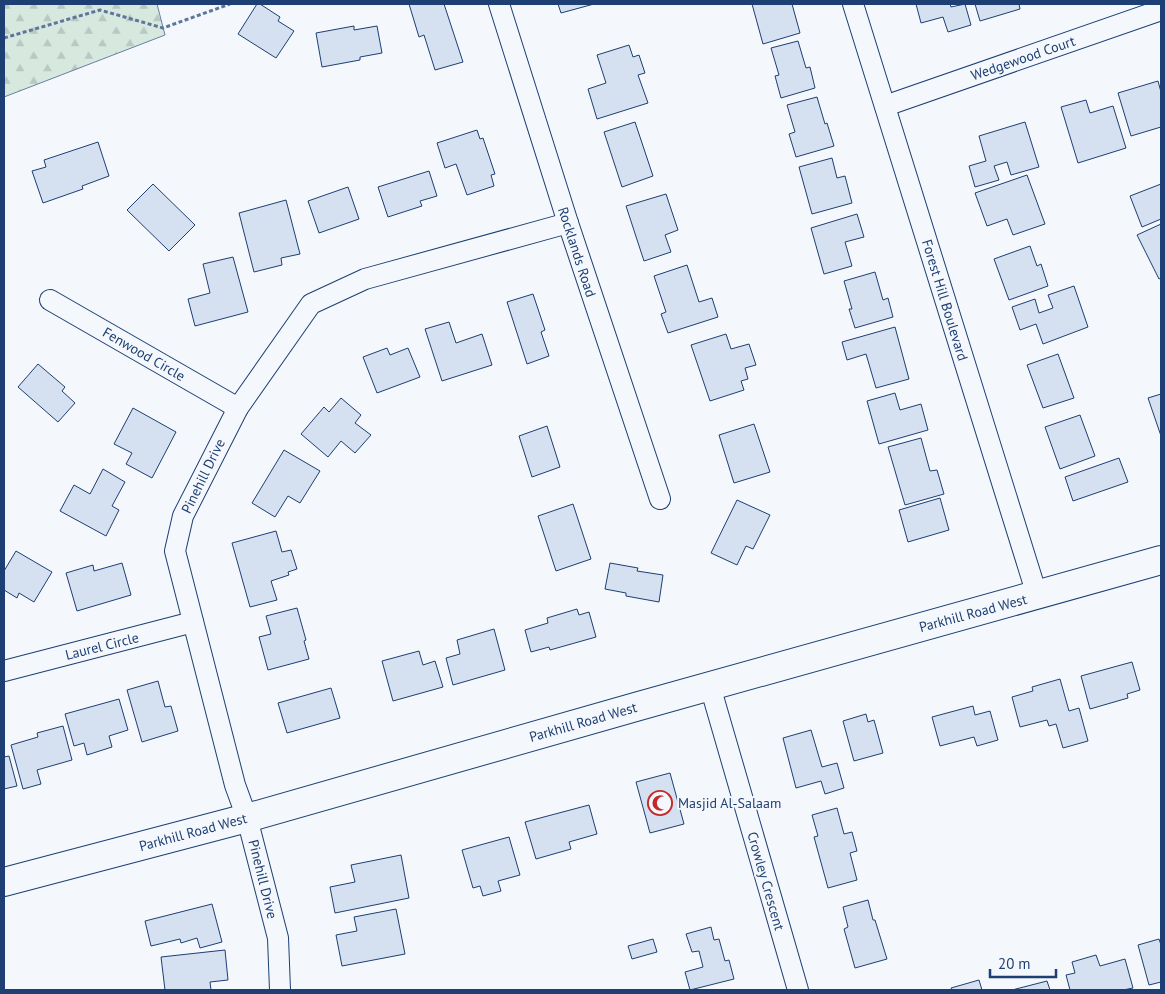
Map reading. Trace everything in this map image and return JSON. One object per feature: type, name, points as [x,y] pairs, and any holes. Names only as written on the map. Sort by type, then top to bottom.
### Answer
[{"type":"main road","name":"Parkhill Road West","points":[[4,882],[247,818],[1161,560]]},
{"type":"street","name":"Rocklands Road","points":[[499,4],[568,223],[660,499]]},
{"type":"street","name":"Forest Hill Boulevard","points":[[853,4],[1037,596]]},
{"type":"street","name":"Wedgewood Court","points":[[886,106],[1161,10]]},
{"type":"street","name":"Pinehill Drive","points":[[280,990],[278,938],[247,818],[235,785],[175,551],[183,516],[238,408],[311,304],[365,279],[568,223]]},
{"type":"street","name":"Fenwood Circle","points":[[50,300],[238,408]]},
{"type":"street","name":"Laurel Circle","points":[[6,667],[193,622]]},
{"type":"street","name":"Crowley Crescent","points":[[710,686],[798,990]]},
{"type":"path","points":[[4,38],[100,10],[163,28],[230,4]]},
{"type":"green space","points":[[4,4],[157,4],[165,35],[4,97]]},
{"type":"building","points":[[257,4],[280,17],[278,21],[294,31],[276,58],[238,34]]},
{"type":"building","points":[[409,4],[444,4],[463,62],[435,70],[424,35],[419,37]]},
{"type":"building","points":[[558,4],[594,4],[561,13]]},
{"type":"building","points":[[752,4],[792,4],[800,33],[763,44]]},
{"type":"building","points":[[916,4],[950,4],[951,7],[965,4],[971,25],[948,32],[943,17],[921,23]]},
{"type":"building","points":[[975,4],[1019,4],[1020,9],[980,21]]},
{"type":"building","points":[[354,26],[354,30],[377,26],[382,53],[360,57],[360,60],[322,67],[316,33]]},
{"type":"building","points":[[798,41],[806,68],[810,67],[815,88],[781,98],[775,76],[779,75],[771,48]]},
{"type":"building","points":[[629,45],[633,57],[639,55],[645,73],[638,75],[648,103],[597,119],[588,89],[606,83],[597,55]]},
{"type":"building","points":[[1158,81],[1161,92],[1161,127],[1131,136],[1118,93]]},
{"type":"building","points":[[817,97],[834,146],[796,157],[789,134],[795,132],[787,105]]},
{"type":"building","points":[[1086,100],[1090,113],[1113,106],[1126,148],[1078,163],[1061,107]]},
{"type":"building","points":[[635,122],[653,176],[622,187],[604,132]]},
{"type":"building","points":[[1025,122],[1039,167],[1011,175],[1007,162],[994,166],[999,180],[975,187],[969,166],[986,161],[979,136]]},
{"type":"building","points":[[477,130],[480,139],[483,138],[495,174],[491,175],[494,186],[467,195],[456,164],[445,168],[437,143]]},
{"type":"building","points":[[98,142],[109,176],[82,186],[83,189],[43,203],[32,171],[46,167],[44,160]]},
{"type":"building","points":[[832,158],[837,178],[845,176],[852,203],[812,214],[799,167]]},
{"type":"building","points":[[429,171],[437,196],[420,201],[422,206],[388,217],[378,187]]},
{"type":"building","points":[[1027,175],[1045,224],[1013,235],[1007,219],[987,226],[975,193]]},
{"type":"building","points":[[153,184],[195,225],[169,251],[127,210]]},
{"type":"building","points":[[1161,184],[1161,219],[1142,227],[1130,196]]},
{"type":"building","points":[[348,187],[359,219],[319,233],[308,201]]},
{"type":"building","points":[[666,194],[678,230],[665,235],[671,252],[644,261],[626,206]]},
{"type":"building","points":[[286,200],[300,254],[281,258],[282,265],[254,272],[239,213]]},
{"type":"building","points":[[857,214],[864,237],[845,242],[852,266],[824,274],[811,228]]},
{"type":"building","points":[[1161,224],[1161,278],[1159,279],[1137,235]]},
{"type":"building","points":[[1030,246],[1037,266],[1041,264],[1048,286],[1009,300],[994,259]]},
{"type":"building","points":[[233,257],[248,312],[195,326],[188,299],[210,293],[203,264]]},
{"type":"building","points":[[687,265],[699,302],[712,298],[718,317],[668,333],[661,314],[666,312],[654,276]]},
{"type":"building","points":[[875,272],[883,300],[888,298],[893,317],[855,328],[849,309],[852,309],[844,281]]},
{"type":"building","points":[[1074,286],[1088,327],[1043,344],[1036,324],[1020,330],[1012,307],[1035,299],[1039,313],[1053,308],[1048,295]]},
{"type":"building","points":[[533,294],[545,330],[541,332],[549,356],[527,364],[507,302]]},
{"type":"building","points":[[449,322],[456,343],[482,334],[492,365],[442,381],[425,329]]},
{"type":"building","points":[[895,327],[909,379],[876,388],[866,354],[847,360],[842,342]]},
{"type":"building","points":[[726,334],[731,349],[749,344],[756,365],[745,368],[748,379],[741,381],[744,390],[710,401],[691,345]]},
{"type":"building","points":[[387,348],[390,355],[408,348],[420,377],[377,393],[363,357]]},
{"type":"building","points":[[1058,354],[1074,398],[1043,408],[1027,365]]},
{"type":"building","points":[[38,364],[65,387],[62,391],[75,403],[58,422],[18,387]]},
{"type":"building","points":[[895,393],[900,410],[921,404],[928,430],[879,444],[867,401]]},
{"type":"building","points":[[1161,394],[1161,436],[1148,398]]},
{"type":"building","points":[[341,398],[361,415],[355,423],[371,435],[355,453],[341,441],[328,457],[301,434],[324,407],[329,412]]},
{"type":"building","points":[[133,408],[176,432],[152,478],[126,464],[132,453],[114,444]]},
{"type":"building","points":[[1080,415],[1095,456],[1060,469],[1045,427]]},
{"type":"building","points":[[754,424],[770,472],[734,483],[719,435]]},
{"type":"building","points":[[547,426],[560,467],[532,477],[519,436]]},
{"type":"building","points":[[921,438],[930,471],[937,470],[944,494],[905,505],[888,447]]},
{"type":"building","points":[[284,450],[320,471],[300,503],[288,496],[275,517],[252,503]]},
{"type":"building","points":[[1119,458],[1128,482],[1073,501],[1065,477]]},
{"type":"building","points":[[103,469],[125,482],[112,506],[119,510],[106,536],[60,511],[74,485],[90,494]]},
{"type":"building","points":[[940,498],[949,530],[908,542],[899,510]]},
{"type":"building","points":[[737,500],[770,515],[753,549],[746,546],[737,565],[711,553]]},
{"type":"building","points":[[573,504],[591,559],[556,571],[538,516]]},
{"type":"building","points":[[276,531],[282,552],[291,550],[297,569],[288,572],[289,575],[271,581],[277,600],[250,607],[232,543]]},
{"type":"building","points":[[16,551],[52,572],[34,602],[19,593],[17,598],[4,590],[4,571]]},
{"type":"building","points":[[122,563],[131,595],[77,611],[66,573],[93,565],[94,571]]},
{"type":"building","points":[[610,563],[638,568],[637,571],[663,575],[659,602],[626,596],[626,593],[605,589]]},
{"type":"building","points":[[297,608],[309,659],[268,670],[259,637],[271,634],[266,616]]},
{"type":"building","points":[[577,609],[579,615],[589,612],[596,637],[550,650],[549,647],[531,652],[525,630],[548,623],[547,618]]},
{"type":"building","points":[[494,629],[505,670],[453,685],[446,658],[460,654],[457,640]]},
{"type":"building","points":[[419,651],[423,665],[435,661],[443,687],[393,701],[382,661]]},
{"type":"building","points":[[1132,662],[1140,690],[1127,694],[1128,698],[1090,709],[1081,676]]},
{"type":"building","points":[[1060,679],[1069,711],[1079,708],[1088,741],[1063,748],[1056,724],[1049,726],[1047,720],[1020,727],[1012,697],[1033,691],[1032,687]]},
{"type":"building","points":[[158,681],[165,707],[171,706],[178,731],[142,742],[127,690]]},
{"type":"building","points":[[331,688],[340,718],[287,733],[278,703]]},
{"type":"building","points":[[119,699],[128,730],[109,736],[112,747],[87,755],[84,743],[74,746],[65,714]]},
{"type":"building","points":[[973,706],[975,715],[990,711],[998,740],[977,746],[974,737],[940,746],[932,717]]},
{"type":"building","points":[[866,714],[868,722],[874,720],[883,753],[854,761],[843,721]]},
{"type":"building","points":[[63,726],[72,760],[37,770],[41,784],[23,789],[11,745],[38,737],[37,733]]},
{"type":"building","points":[[811,730],[822,767],[837,763],[844,788],[825,794],[821,781],[796,788],[783,738]]},
{"type":"building","points":[[9,756],[17,786],[4,789],[4,757]]},
{"type":"building","name":"Masjid Al-Salaam","points":[[670,773],[684,824],[650,833],[636,782]]},
{"type":"building","points":[[589,805],[597,834],[569,842],[571,849],[536,859],[525,822]]},
{"type":"building","points":[[837,808],[844,834],[852,832],[857,851],[850,853],[857,880],[828,888],[814,837],[818,836],[812,815]]},
{"type":"building","points":[[509,837],[520,875],[498,881],[501,891],[483,896],[480,886],[473,888],[462,850]]},
{"type":"building","points":[[401,855],[409,898],[335,913],[330,887],[355,882],[351,865]]},
{"type":"building","points":[[868,900],[887,959],[855,968],[844,929],[848,927],[843,907]]},
{"type":"building","points":[[212,904],[222,942],[200,948],[197,938],[181,943],[180,939],[151,946],[145,921]]},
{"type":"building","points":[[396,909],[405,954],[342,966],[336,935],[357,931],[354,917]]},
{"type":"building","points":[[711,927],[714,940],[719,939],[725,961],[729,960],[734,979],[690,990],[685,972],[703,967],[699,951],[692,952],[686,934]]},
{"type":"building","points":[[653,939],[657,952],[632,959],[628,946]]},
{"type":"building","points":[[1159,939],[1161,945],[1161,982],[1149,985],[1138,945]]},
{"type":"building","points":[[225,950],[228,980],[210,982],[211,990],[165,990],[161,957]]},
{"type":"building","points":[[1096,955],[1100,966],[1125,959],[1133,988],[1123,990],[1070,990],[1066,975],[1075,973],[1072,962]]},
{"type":"building","points":[[979,980],[982,990],[952,990],[951,988]]},
{"type":"building","points":[[1047,981],[1050,990],[1012,990]]},
{"type":"place","name":"Masjid Al-Salaam","points":[[660,803]]}]
